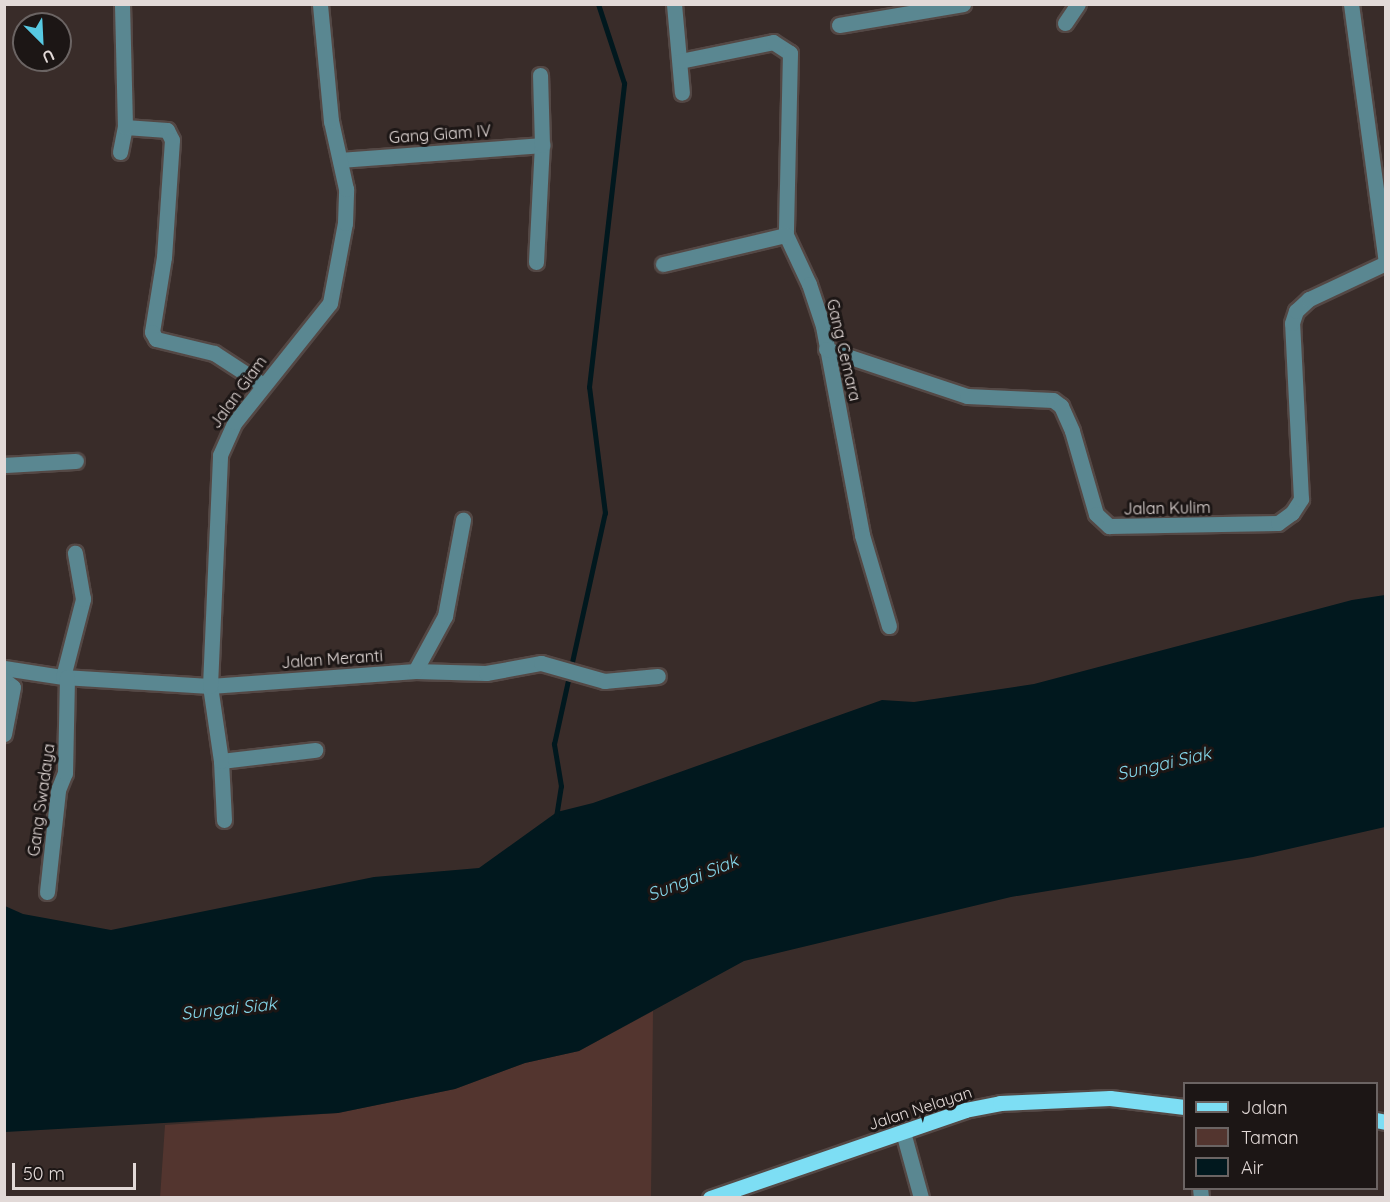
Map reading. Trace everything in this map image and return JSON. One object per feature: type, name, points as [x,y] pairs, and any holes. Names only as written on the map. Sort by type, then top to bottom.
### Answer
[{"type":"main road","name":"Jalan Nelayan","points":[[710,1197],[965,1110],[1000,1103],[1110,1098],[1183,1107]]},
{"type":"street","points":[[120,152],[125,127],[122,4]]},
{"type":"street","name":"Jalan Giam","points":[[224,820],[221,761],[210,686],[220,455],[228,433],[263,385],[325,311],[334,293],[347,204],[331,121],[321,4]]},
{"type":"street","points":[[674,4],[682,93]]},
{"type":"street","points":[[839,25],[963,4]]},
{"type":"street","points":[[1065,23],[1078,4]]},
{"type":"street","points":[[1351,4],[1386,262]]},
{"type":"street","name":"Gang Cemara","points":[[680,61],[773,42],[790,53],[786,235],[817,305],[862,535],[889,626]]},
{"type":"street","points":[[536,262],[542,145],[540,75]]},
{"type":"street","points":[[125,127],[167,130],[172,140],[164,257],[152,332],[156,339],[214,353],[263,385]]},
{"type":"street","name":"Gang Giam IV","points":[[340,160],[542,145]]},
{"type":"street","points":[[663,264],[786,235]]},
{"type":"street","name":"Jalan Kulim","points":[[826,349],[967,396],[1053,400],[1061,406],[1072,431],[1096,514],[1109,526],[1278,523],[1292,513],[1301,500],[1292,323],[1296,310],[1309,299],[1386,262]]},
{"type":"street","points":[[4,465],[76,461]]},
{"type":"street","points":[[415,671],[445,616],[463,520]]},
{"type":"street","name":"Gang Swadaya","points":[[46,892],[58,790],[65,773],[65,677],[83,599],[75,552]]},
{"type":"street","name":"Jalan Meranti","points":[[4,668],[65,677],[210,686],[415,671],[486,673],[541,663],[603,681],[658,676]]},
{"type":"street","points":[[4,680],[14,687],[4,734]]},
{"type":"street","points":[[221,761],[315,750]]},
{"type":"street","points":[[903,1131],[921,1197]]},
{"type":"green space","points":[[653,1011],[651,1197],[160,1198],[165,1125],[338,1113],[455,1089],[525,1063],[579,1051]]},
{"type":"water","name":"Sungai Siak","points":[[1385,595],[1385,827],[1253,857],[1011,897],[744,961],[579,1051],[525,1063],[455,1089],[338,1113],[5,1132],[5,906],[23,914],[111,930],[374,877],[479,868],[557,812],[593,803],[882,700],[914,702],[1034,684],[1352,600]]},
{"type":"waterway","points":[[556,817],[561,786],[554,744],[605,513],[589,387],[624,83],[598,4]]}]
